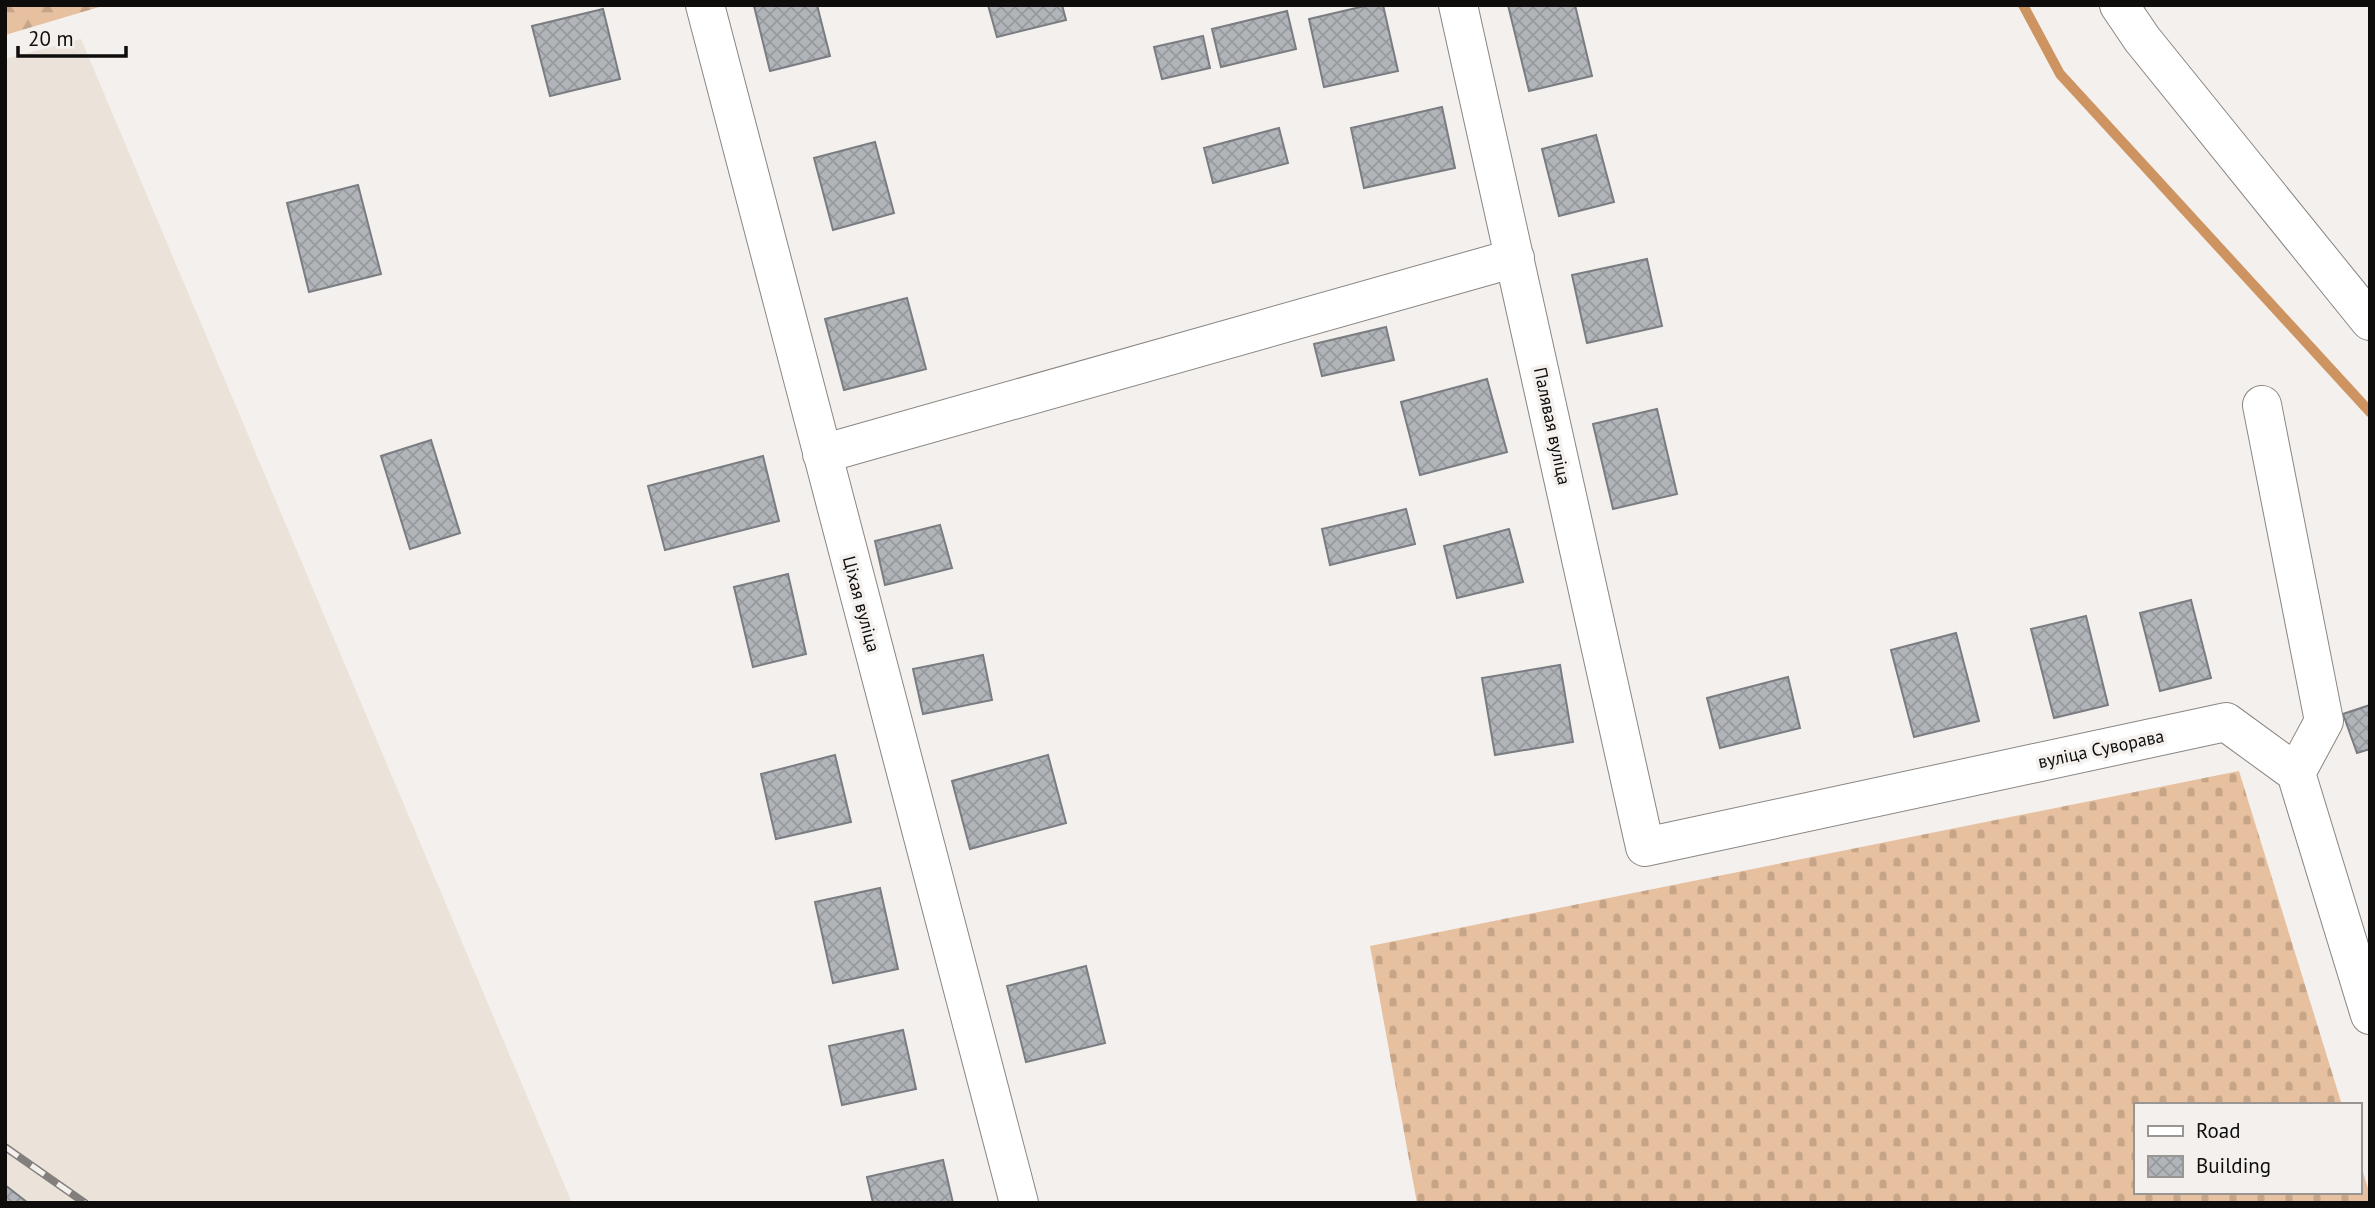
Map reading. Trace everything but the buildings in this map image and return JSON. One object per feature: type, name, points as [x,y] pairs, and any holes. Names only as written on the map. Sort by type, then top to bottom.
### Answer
[{"type":"street","name":"Ціхая вуліца","points":[[705,5],[1019,1203]]},
{"type":"street","name":"Палявая вуліца","points":[[1458,5],[1645,847]]},
{"type":"street","points":[[2119,5],[2142,38],[2370,321]]},
{"type":"street","points":[[822,454],[1515,258]]},
{"type":"street","points":[[2262,405],[2324,721],[2296,773],[2370,1015]]},
{"type":"street","name":"вуліца Суворава","points":[[1645,847],[2226,722],[2296,773]]},
{"type":"shaded area","points":[[81,39],[572,1203],[5,1203],[5,59]]},
{"type":"green space","points":[[5,5],[106,5],[5,35]]},
{"type":"green space","points":[[2239,771],[2341,1103],[2134,1103],[2134,1194],[2361,1194],[2361,1166],[2370,1194],[2370,1203],[1417,1203],[1370,946]]},
{"type":"waterway","points":[[2023,5],[2060,74],[2370,412]]},
{"type":"railway","points":[[5,1147],[85,1203]]}]
